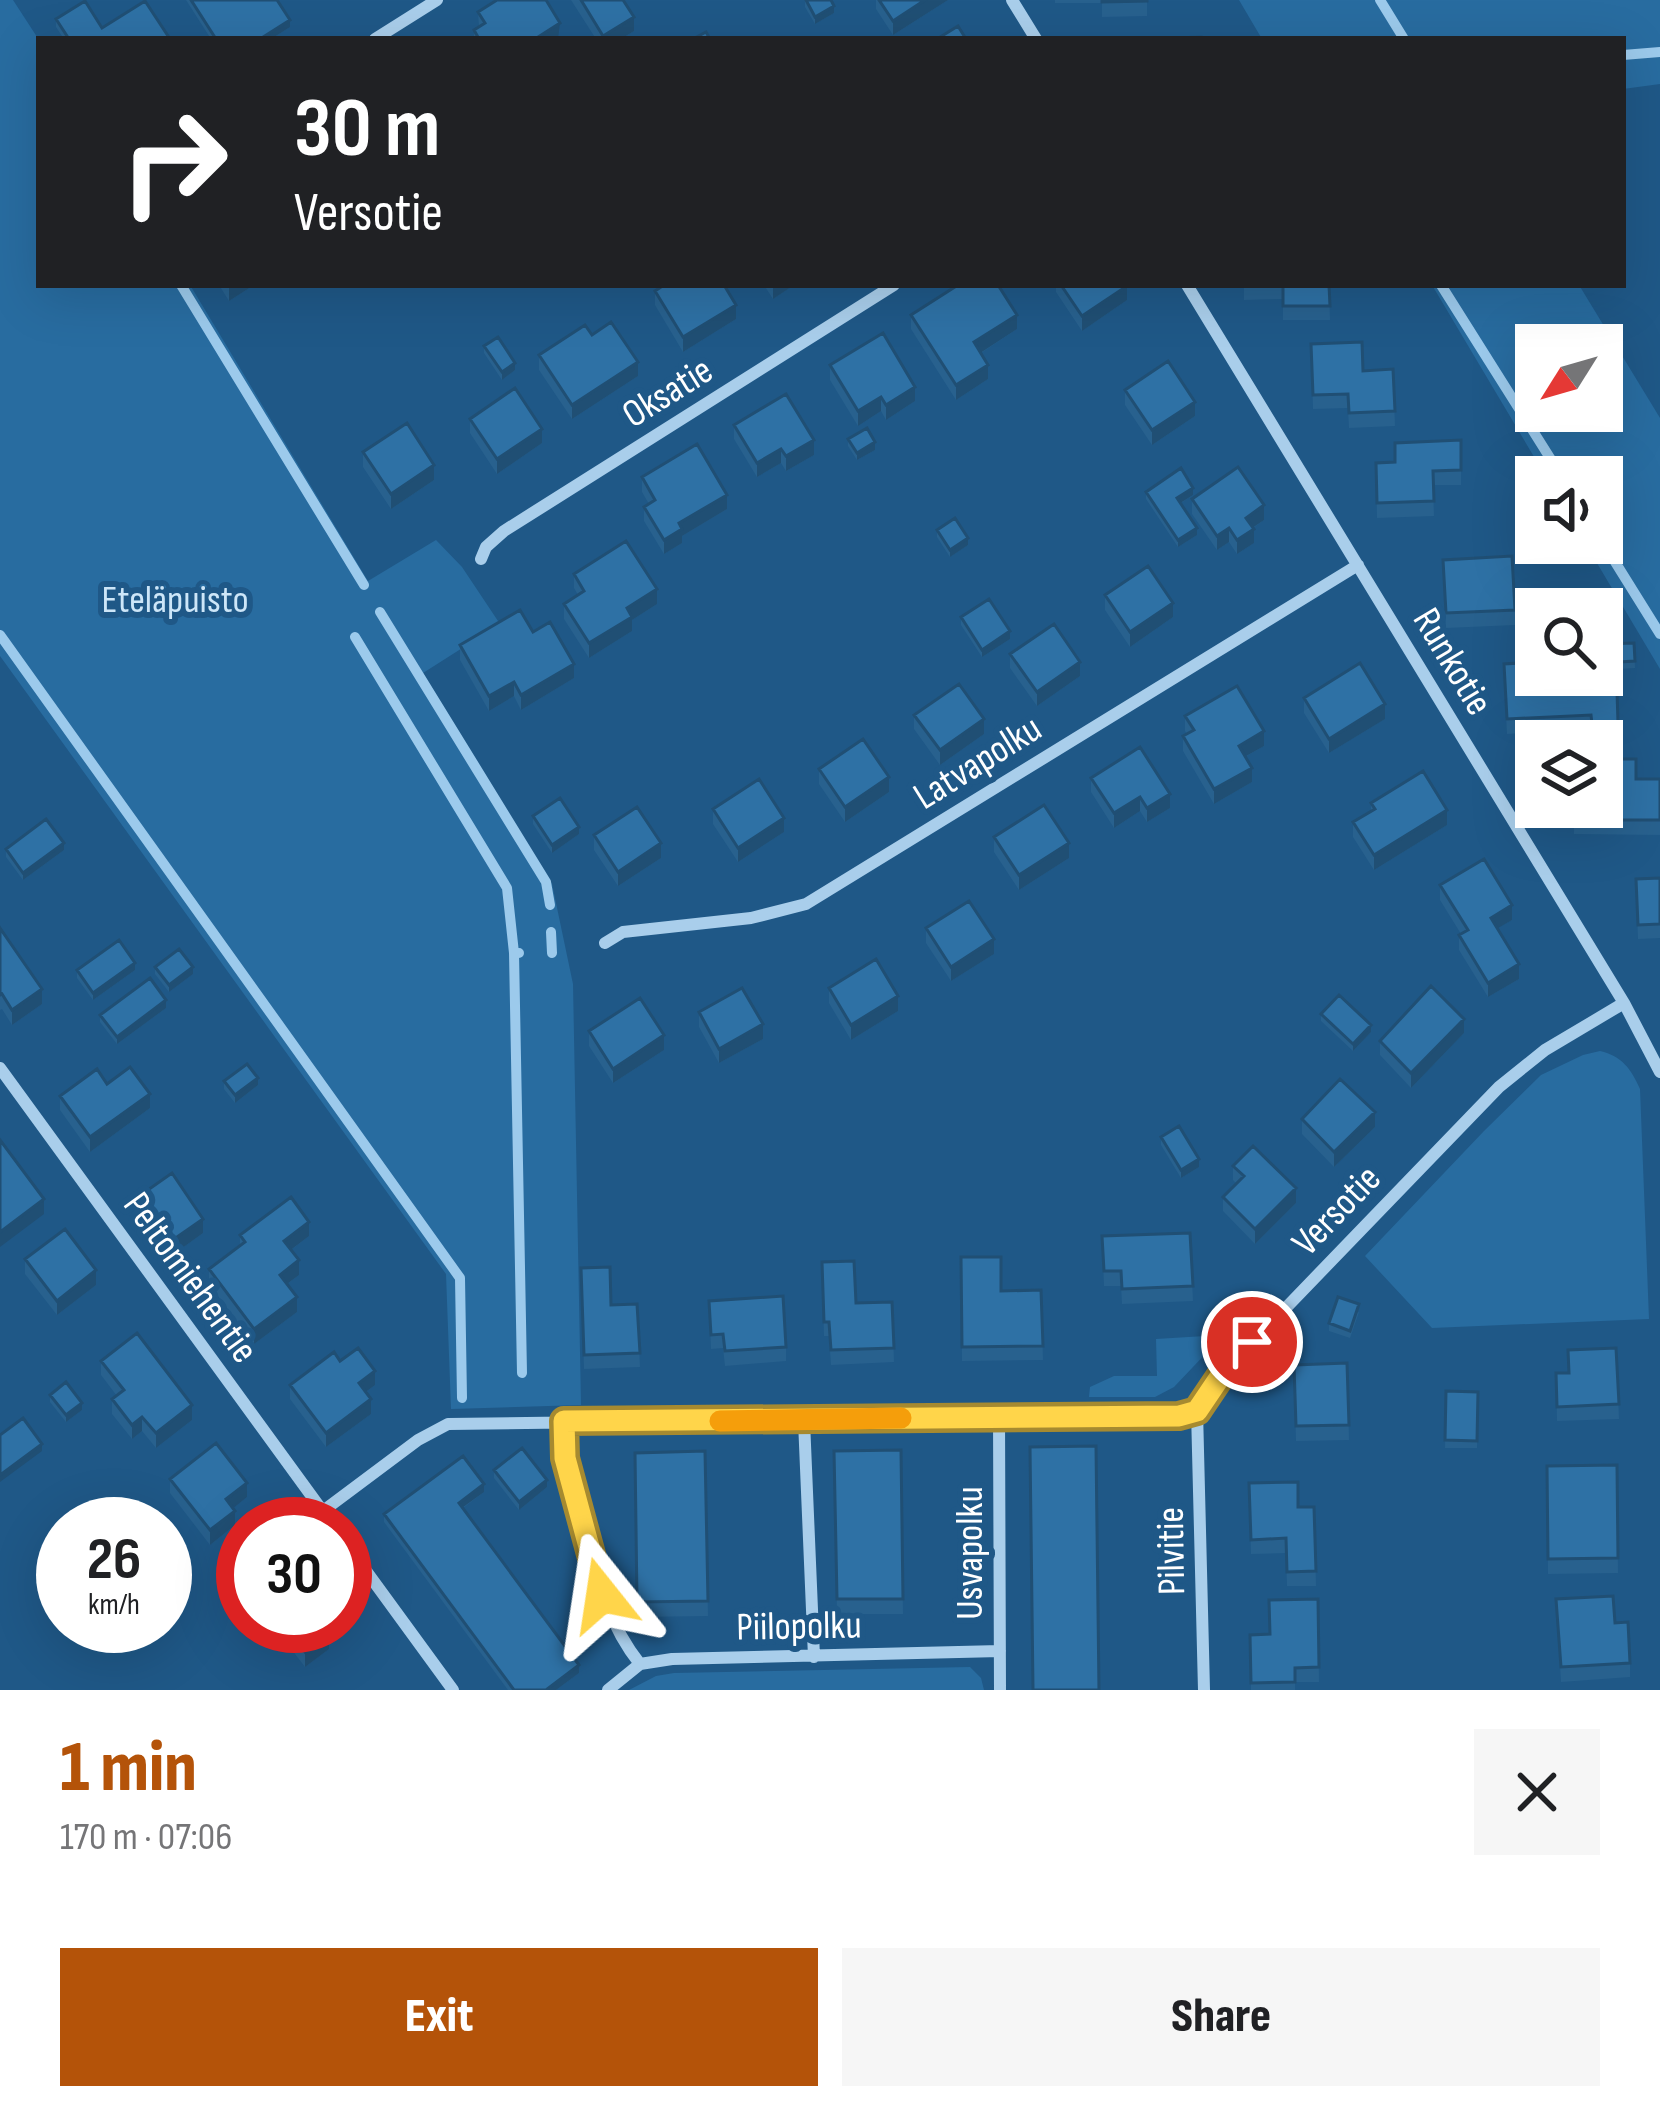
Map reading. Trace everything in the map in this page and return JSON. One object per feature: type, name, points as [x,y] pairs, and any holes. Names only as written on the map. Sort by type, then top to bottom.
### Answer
[{"type":"street","points":[[380,36],[436,0]]},
{"type":"street","points":[[1012,0],[1034,36]]},
{"type":"street","name":"Oksatie","points":[[482,559],[486,547],[504,530],[889,288]]},
{"type":"street","name":"Runkotie","points":[[1189,288],[1624,1003],[1660,1072]]},
{"type":"street","name":"Latvapolku","points":[[605,943],[623,932],[751,918],[806,904],[1358,565]]},
{"type":"street","name":"Versotie","points":[[1197,1411],[1222,1374],[1499,1087],[1545,1050],[1624,1003]]},
{"type":"street","name":"Peltomiehentie","points":[[0,1068],[313,1497]]},
{"type":"street","points":[[342,1497],[418,1440],[448,1424],[1179,1416],[1197,1411]]},
{"type":"street","name":"Pilvitie","points":[[1197,1411],[1204,1690]]},
{"type":"street","name":"Usvapolku","points":[[999,1415],[1000,1690]]},
{"type":"street","points":[[564,1421],[565,1458],[602,1595],[640,1664],[608,1690]]},
{"type":"street","points":[[804,1421],[814,1657]]},
{"type":"street","points":[[372,1579],[453,1690]]},
{"type":"street","name":"Piilopolku","points":[[640,1664],[672,1659],[1000,1651]]},
{"type":"green space","name":"Eteläpuisto","points":[[0,0],[13,0],[36,36],[36,288],[192,288],[368,581],[436,540],[462,567],[500,624],[423,673],[552,884],[573,984],[581,1405],[451,1409],[446,1274],[0,656]]},
{"type":"green space","points":[[1239,0],[1660,0],[1660,84],[1626,89],[1626,36],[1260,36]]},
{"type":"green space","points":[[1434,288],[1581,288],[1603,324],[1515,324],[1515,425]]},
{"type":"green space","points":[[1623,357],[1660,418],[1660,669],[1623,607],[1623,588],[1612,588],[1598,564],[1623,564],[1623,456],[1534,456],[1519,432],[1623,432]]},
{"type":"green space","points":[[1600,1051],[1625,1064],[1640,1089],[1649,1319],[1432,1328],[1365,1256],[1541,1075]]},
{"type":"green space","points":[[1230,1328],[1174,1387],[1155,1397],[1089,1397],[1090,1387],[1114,1376],[1157,1376],[1156,1339],[1205,1336]]},
{"type":"green space","points":[[970,1667],[981,1678],[984,1690],[629,1690],[674,1673]]},
{"type":"building","points":[[191,0],[277,0],[290,20],[265,36],[214,36]]},
{"type":"building","points":[[497,0],[546,0],[560,23],[540,36],[477,36],[474,30],[485,23],[478,12]]},
{"type":"building","points":[[581,0],[623,0],[634,17],[603,36]]},
{"type":"building","points":[[806,0],[831,0],[834,6],[815,17]]},
{"type":"building","points":[[879,0],[925,0],[893,21]]},
{"type":"building","points":[[85,1],[102,28],[145,1],[168,36],[67,36],[56,19]]},
{"type":"building","points":[[958,26],[964,36],[942,36]]},
{"type":"building","points":[[726,288],[736,305],[683,337],[655,291]]},
{"type":"building","points":[[953,288],[1000,288],[1017,315],[974,342],[988,365],[956,385],[911,315]]},
{"type":"building","points":[[1063,288],[1124,288],[1082,316]]},
{"type":"building","points":[[1283,288],[1329,288],[1330,306],[1283,306]]},
{"type":"building","points":[[611,322],[638,362],[572,405],[539,355],[585,325],[592,335]]},
{"type":"building","points":[[883,333],[915,387],[886,405],[881,397],[858,411],[830,365]]},
{"type":"building","points":[[498,337],[515,363],[502,372],[484,346]]},
{"type":"building","points":[[1362,342],[1363,371],[1393,369],[1395,411],[1349,413],[1348,394],[1313,395],[1311,344]]},
{"type":"building","points":[[1168,361],[1195,402],[1152,430],[1125,390]]},
{"type":"building","points":[[515,388],[542,429],[497,459],[470,419]]},
{"type":"building","points":[[786,394],[814,440],[786,456],[781,449],[757,463],[734,425]]},
{"type":"building","points":[[407,423],[434,465],[391,494],[363,452]]},
{"type":"building","points":[[867,428],[875,442],[857,453],[848,439]]},
{"type":"building","points":[[1461,440],[1461,470],[1433,471],[1434,501],[1377,503],[1376,463],[1395,462],[1395,443]]},
{"type":"building","points":[[697,444],[727,495],[679,523],[682,529],[664,540],[644,507],[655,500],[642,477]]},
{"type":"building","points":[[1238,467],[1264,505],[1246,518],[1254,529],[1237,540],[1229,528],[1217,536],[1192,499]]},
{"type":"building","points":[[1181,468],[1193,488],[1177,498],[1197,528],[1178,540],[1146,492]]},
{"type":"building","points":[[955,518],[968,538],[950,550],[937,530]]},
{"type":"building","points":[[626,541],[657,589],[627,608],[632,617],[589,643],[564,604],[584,591],[574,574]]},
{"type":"building","points":[[1512,556],[1515,610],[1446,613],[1443,560]]},
{"type":"building","points":[[1148,566],[1173,603],[1130,632],[1105,595]]},
{"type":"building","points":[[989,599],[1010,631],[982,650],[961,617]]},
{"type":"building","points":[[520,610],[533,632],[550,622],[574,664],[521,695],[514,682],[489,696],[460,645]]},
{"type":"building","points":[[1054,624],[1080,662],[1037,692],[1010,654]]},
{"type":"building","points":[[1623,643],[1634,643],[1635,661],[1623,662]]},
{"type":"building","points":[[1360,663],[1385,704],[1329,739],[1304,698]]},
{"type":"building","points":[[1515,663],[1515,696],[1617,696],[1618,720],[1592,720],[1591,715],[1507,719],[1504,664]]},
{"type":"building","points":[[959,684],[984,719],[940,750],[914,715]]},
{"type":"building","points":[[1237,686],[1264,731],[1239,746],[1252,768],[1214,789],[1183,736],[1194,730],[1185,716]]},
{"type":"building","points":[[863,739],[889,777],[845,807],[819,769]]},
{"type":"building","points":[[1140,747],[1170,794],[1147,808],[1140,797],[1114,813],[1091,778]]},
{"type":"building","points":[[1623,759],[1636,759],[1636,779],[1660,779],[1660,820],[1623,820]]},
{"type":"building","points":[[1423,771],[1447,810],[1374,855],[1353,822],[1375,809],[1371,803]]},
{"type":"building","points":[[759,779],[784,818],[738,848],[713,809]]},
{"type":"building","points":[[560,798],[579,827],[552,845],[533,816]]},
{"type":"building","points":[[1044,805],[1069,843],[1019,875],[994,837]]},
{"type":"building","points":[[637,807],[661,843],[618,872],[594,835]]},
{"type":"building","points":[[46,819],[64,843],[23,873],[6,849]]},
{"type":"building","points":[[1484,859],[1512,905],[1491,918],[1519,964],[1488,983],[1459,935],[1468,930],[1440,885]]},
{"type":"building","points":[[1660,878],[1660,924],[1638,925],[1636,879]]},
{"type":"building","points":[[969,901],[994,939],[951,967],[926,928]]},
{"type":"building","points":[[0,928],[42,989],[12,1010],[0,995]]},
{"type":"building","points":[[119,940],[135,963],[93,993],[77,970]]},
{"type":"building","points":[[179,949],[193,967],[169,985],[155,967]]},
{"type":"building","points":[[876,959],[898,996],[851,1025],[829,988]]},
{"type":"building","points":[[150,978],[166,1000],[117,1037],[100,1015]]},
{"type":"building","points":[[1431,986],[1464,1019],[1411,1073],[1380,1041]]},
{"type":"building","points":[[742,988],[763,1024],[719,1049],[699,1012]]},
{"type":"building","points":[[1339,995],[1371,1025],[1353,1044],[1321,1014]]},
{"type":"building","points":[[640,998],[664,1035],[613,1069],[589,1031]]},
{"type":"building","points":[[247,1064],[258,1078],[235,1095],[224,1081]]},
{"type":"building","points":[[130,1067],[150,1094],[90,1137],[60,1096],[97,1069],[107,1084]]},
{"type":"building","points":[[1340,1079],[1375,1112],[1334,1152],[1302,1119]]},
{"type":"building","points":[[1179,1126],[1199,1159],[1181,1170],[1161,1137]]},
{"type":"building","points":[[0,1140],[44,1199],[0,1232]]},
{"type":"building","points":[[1253,1146],[1296,1188],[1255,1229],[1223,1197],[1244,1176],[1233,1166]]},
{"type":"building","points":[[172,1173],[203,1219],[167,1244],[135,1199]]},
{"type":"building","points":[[291,1197],[309,1222],[284,1241],[299,1260],[280,1275],[297,1297],[254,1329],[209,1269],[245,1242],[240,1235]]},
{"type":"building","points":[[65,1229],[96,1270],[57,1301],[25,1259]]},
{"type":"building","points":[[1190,1233],[1193,1286],[1122,1289],[1121,1271],[1104,1271],[1102,1236]]},
{"type":"building","points":[[961,1257],[1001,1257],[1001,1291],[1041,1290],[1043,1346],[962,1347]]},
{"type":"building","points":[[854,1261],[856,1303],[892,1302],[894,1348],[831,1350],[829,1322],[824,1322],[822,1262]]},
{"type":"building","points":[[610,1267],[611,1305],[637,1304],[640,1353],[584,1355],[581,1268]]},
{"type":"building","points":[[783,1296],[786,1347],[725,1351],[723,1334],[711,1335],[709,1301]]},
{"type":"building","points":[[1338,1297],[1359,1304],[1350,1331],[1329,1323]]},
{"type":"building","points":[[137,1333],[192,1405],[156,1433],[142,1417],[132,1425],[112,1399],[124,1390],[101,1361]]},
{"type":"building","points":[[358,1348],[375,1371],[359,1383],[371,1399],[326,1433],[290,1385],[334,1352],[340,1361]]},
{"type":"building","points":[[1616,1348],[1619,1404],[1557,1407],[1556,1373],[1569,1373],[1568,1350]]},
{"type":"building","points":[[1347,1363],[1349,1425],[1296,1426],[1294,1365]]},
{"type":"building","points":[[66,1382],[82,1403],[66,1415],[50,1395]]},
{"type":"building","points":[[1446,1391],[1478,1392],[1477,1441],[1445,1440]]},
{"type":"building","points":[[23,1418],[42,1444],[0,1475],[0,1435]]},
{"type":"building","points":[[216,1443],[247,1483],[229,1497],[216,1497],[216,1525],[210,1530],[192,1507],[192,1497],[184,1497],[170,1479]]},
{"type":"building","points":[[1096,1446],[1099,1690],[1033,1690],[1030,1447]]},
{"type":"building","points":[[522,1448],[547,1480],[519,1502],[494,1470]]},
{"type":"building","points":[[901,1450],[903,1599],[837,1599],[834,1451]]},
{"type":"building","points":[[705,1451],[708,1601],[637,1602],[635,1453]]},
{"type":"building","points":[[463,1456],[484,1484],[459,1503],[579,1665],[546,1690],[514,1690],[384,1514]]},
{"type":"building","points":[[1617,1465],[1618,1558],[1548,1559],[1547,1466]]},
{"type":"building","points":[[1298,1482],[1298,1507],[1314,1507],[1316,1571],[1287,1572],[1286,1538],[1251,1540],[1249,1483]]},
{"type":"building","points":[[1613,1596],[1615,1623],[1628,1622],[1630,1663],[1561,1667],[1556,1599]]},
{"type":"building","points":[[1318,1599],[1319,1667],[1295,1668],[1295,1682],[1251,1683],[1250,1635],[1270,1634],[1269,1600]]},
{"type":"waterway","points":[[1380,0],[1402,36]]},
{"type":"waterway","points":[[1626,55],[1660,52]]},
{"type":"waterway","points":[[183,288],[364,585]]},
{"type":"waterway","points":[[1443,288],[1549,456]]},
{"type":"waterway","points":[[1616,564],[1660,634]]},
{"type":"waterway","points":[[380,612],[546,882],[550,905]]},
{"type":"waterway","points":[[0,635],[460,1278],[462,1398]]},
{"type":"waterway","points":[[355,637],[507,888],[514,953]]},
{"type":"waterway","points":[[551,932],[552,953]]},
{"type":"waterway","points":[[519,953],[514,953],[522,1373]]},
{"type":"slow traffic","points":[[720,1421],[901,1418]]},
{"type":"route","points":[[602,1595],[565,1458],[564,1421],[1179,1416],[1197,1411],[1252,1342]]}]
